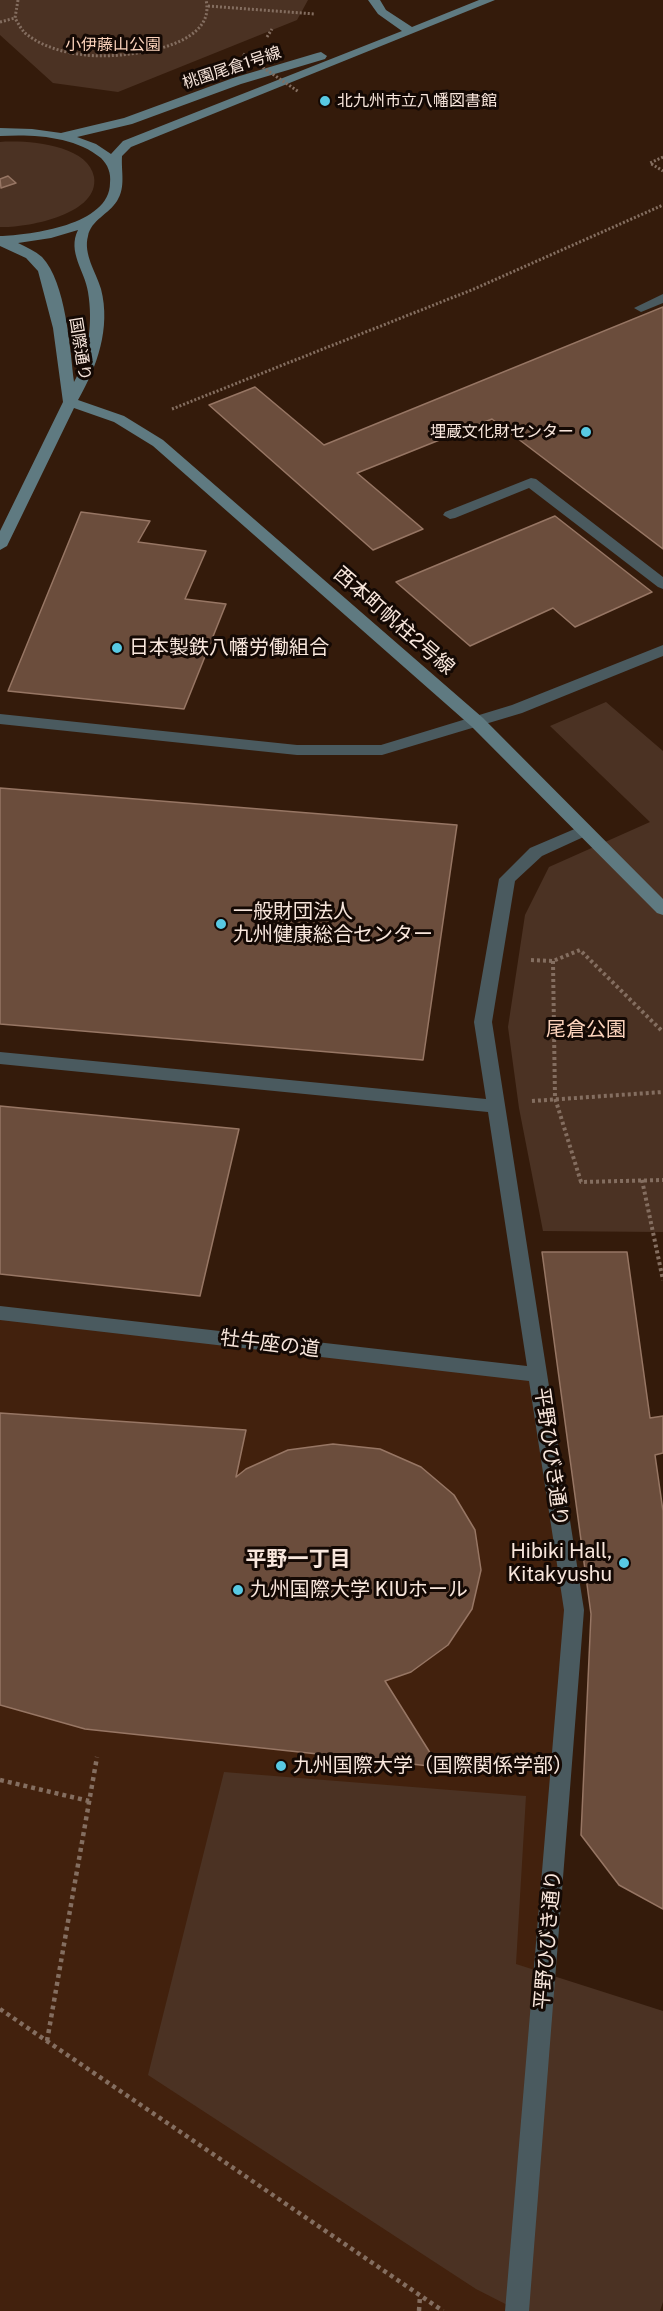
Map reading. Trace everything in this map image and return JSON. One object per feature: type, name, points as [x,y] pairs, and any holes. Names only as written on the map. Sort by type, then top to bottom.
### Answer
[{"type":"street","points":[[374,0],[382,12],[409,30]]},
{"type":"street","name":"桃園尾倉1号線","points":[[90,218],[112,198],[117,184],[116,155],[128,144],[489,0]]},
{"type":"street","name":"桃園尾倉1号線","points":[[64,136],[128,121],[237,81],[409,30]]},
{"type":"street","points":[[0,122],[16,130]]},
{"type":"street","points":[[0,132],[16,130],[64,136],[87,144],[104,156],[115,170]]},
{"type":"street","points":[[0,240],[47,236],[76,226],[90,218]]},
{"type":"street","points":[[70,402],[87,372],[97,333],[94,291],[81,253],[81,236],[90,218]]},
{"type":"street","name":"国際通り","points":[[0,240],[23,250],[39,262],[61,329],[70,402],[0,546]]},
{"type":"street","points":[[641,308],[663,298]]},
{"type":"street","name":"西本町帆柱2号線","points":[[70,402],[119,419],[158,443],[477,722],[663,909]]},
{"type":"street","points":[[450,515],[531,482],[663,584]]},
{"type":"street","points":[[0,719],[307,750],[382,750],[517,709],[663,650]]},
{"type":"street","name":"平野ひびき通り","points":[[517,2311],[574,1610],[483,1022],[507,879],[536,852],[584,830]]},
{"type":"street","points":[[0,1058],[496,1106]]},
{"type":"street","name":"牡牛座の道","points":[[0,1313],[539,1375]]},
{"type":"path","points":[[18,0],[15,18],[24,33],[44,45],[71,53],[103,56],[136,54],[166,47],[190,35],[204,21],[208,6],[206,0]]},
{"type":"path","points":[[208,6],[315,14]]},
{"type":"path","points":[[0,22],[15,18]]},
{"type":"path","points":[[243,54],[299,92]]},
{"type":"path","points":[[663,157],[650,163],[663,171]]},
{"type":"path","points":[[172,409],[474,290],[663,205]]},
{"type":"path","points":[[663,1032],[580,950],[553,961],[555,1098],[581,1182],[663,1180]]},
{"type":"path","points":[[555,1098],[663,1092]]},
{"type":"path","points":[[642,1180],[663,1280]]},
{"type":"path","points":[[47,2041],[97,1757]]},
{"type":"path","points":[[0,1780],[89,1801]]},
{"type":"path","points":[[0,2009],[443,2311]]},
{"type":"path","points":[[419,2311],[420,2296]]},
{"type":"shaded area","name":"九州国際大学（国際関係学部）","points":[[0,1313],[539,1375],[574,1610],[517,2311],[0,2311]]},
{"type":"green space","name":"小伊藤山公園","points":[[0,0],[308,0],[297,20],[118,92],[53,83],[0,35]]},
{"type":"green space","points":[[0,142],[40,143],[80,157],[89,166],[94,177],[93,190],[85,201],[59,217],[26,225],[0,227]]},
{"type":"green space","name":"尾倉公園","points":[[606,702],[663,751],[663,1232],[543,1231],[519,1108],[508,1027],[525,915],[549,867],[650,822],[550,726]]},
{"type":"green space","points":[[224,1772],[526,1796],[516,1964],[663,2011],[663,2302],[660,2311],[519,2311],[476,2289],[148,2075]]},
{"type":"building","points":[[8,176],[16,183],[1,188],[0,179]]},
{"type":"building","name":"埋蔵文化財センター","points":[[663,307],[663,549],[492,419],[357,473],[423,529],[373,550],[209,405],[255,387],[324,445]]},
{"type":"building","name":"日本製鉄八幡労働組合","points":[[81,512],[150,521],[138,542],[206,551],[185,599],[226,604],[184,709],[8,691]]},
{"type":"building","points":[[555,516],[652,592],[575,627],[553,608],[470,646],[396,582]]},
{"type":"building","name":"一般財団法人 九州健康総合センター","points":[[0,788],[457,825],[423,1060],[0,1024]]},
{"type":"building","points":[[0,1106],[239,1129],[200,1296],[0,1274]]},
{"type":"building","name":"Hibiki Hall, Kitakyushu","points":[[542,1252],[627,1252],[650,1418],[663,1416],[663,1453],[655,1455],[663,1511],[663,1909],[619,1885],[581,1835],[591,1614]]},
{"type":"building","name":"九州国際大学 KIUホール","points":[[0,1413],[246,1430],[236,1477],[246,1469],[288,1450],[333,1444],[380,1449],[421,1467],[454,1495],[475,1530],[481,1570],[472,1609],[448,1645],[411,1672],[385,1681],[439,1767],[85,1729],[0,1705]]},
{"type":"place","name":"北九州市立八幡図書館","points":[[325,101]]},
{"type":"place","name":"埋蔵文化財センター","points":[[586,432]]},
{"type":"place","name":"日本製鉄八幡労働組合","points":[[117,648]]},
{"type":"place","name":"一般財団法人 九州健康総合センター","points":[[221,924]]},
{"type":"place","name":"Hibiki Hall, Kitakyushu","points":[[624,1563]]},
{"type":"place","name":"九州国際大学 KIUホール","points":[[238,1590]]},
{"type":"place","name":"九州国際大学（国際関係学部）","points":[[281,1766]]},
{"type":"district","name":"平野一丁目","points":[[298,1560]]}]
